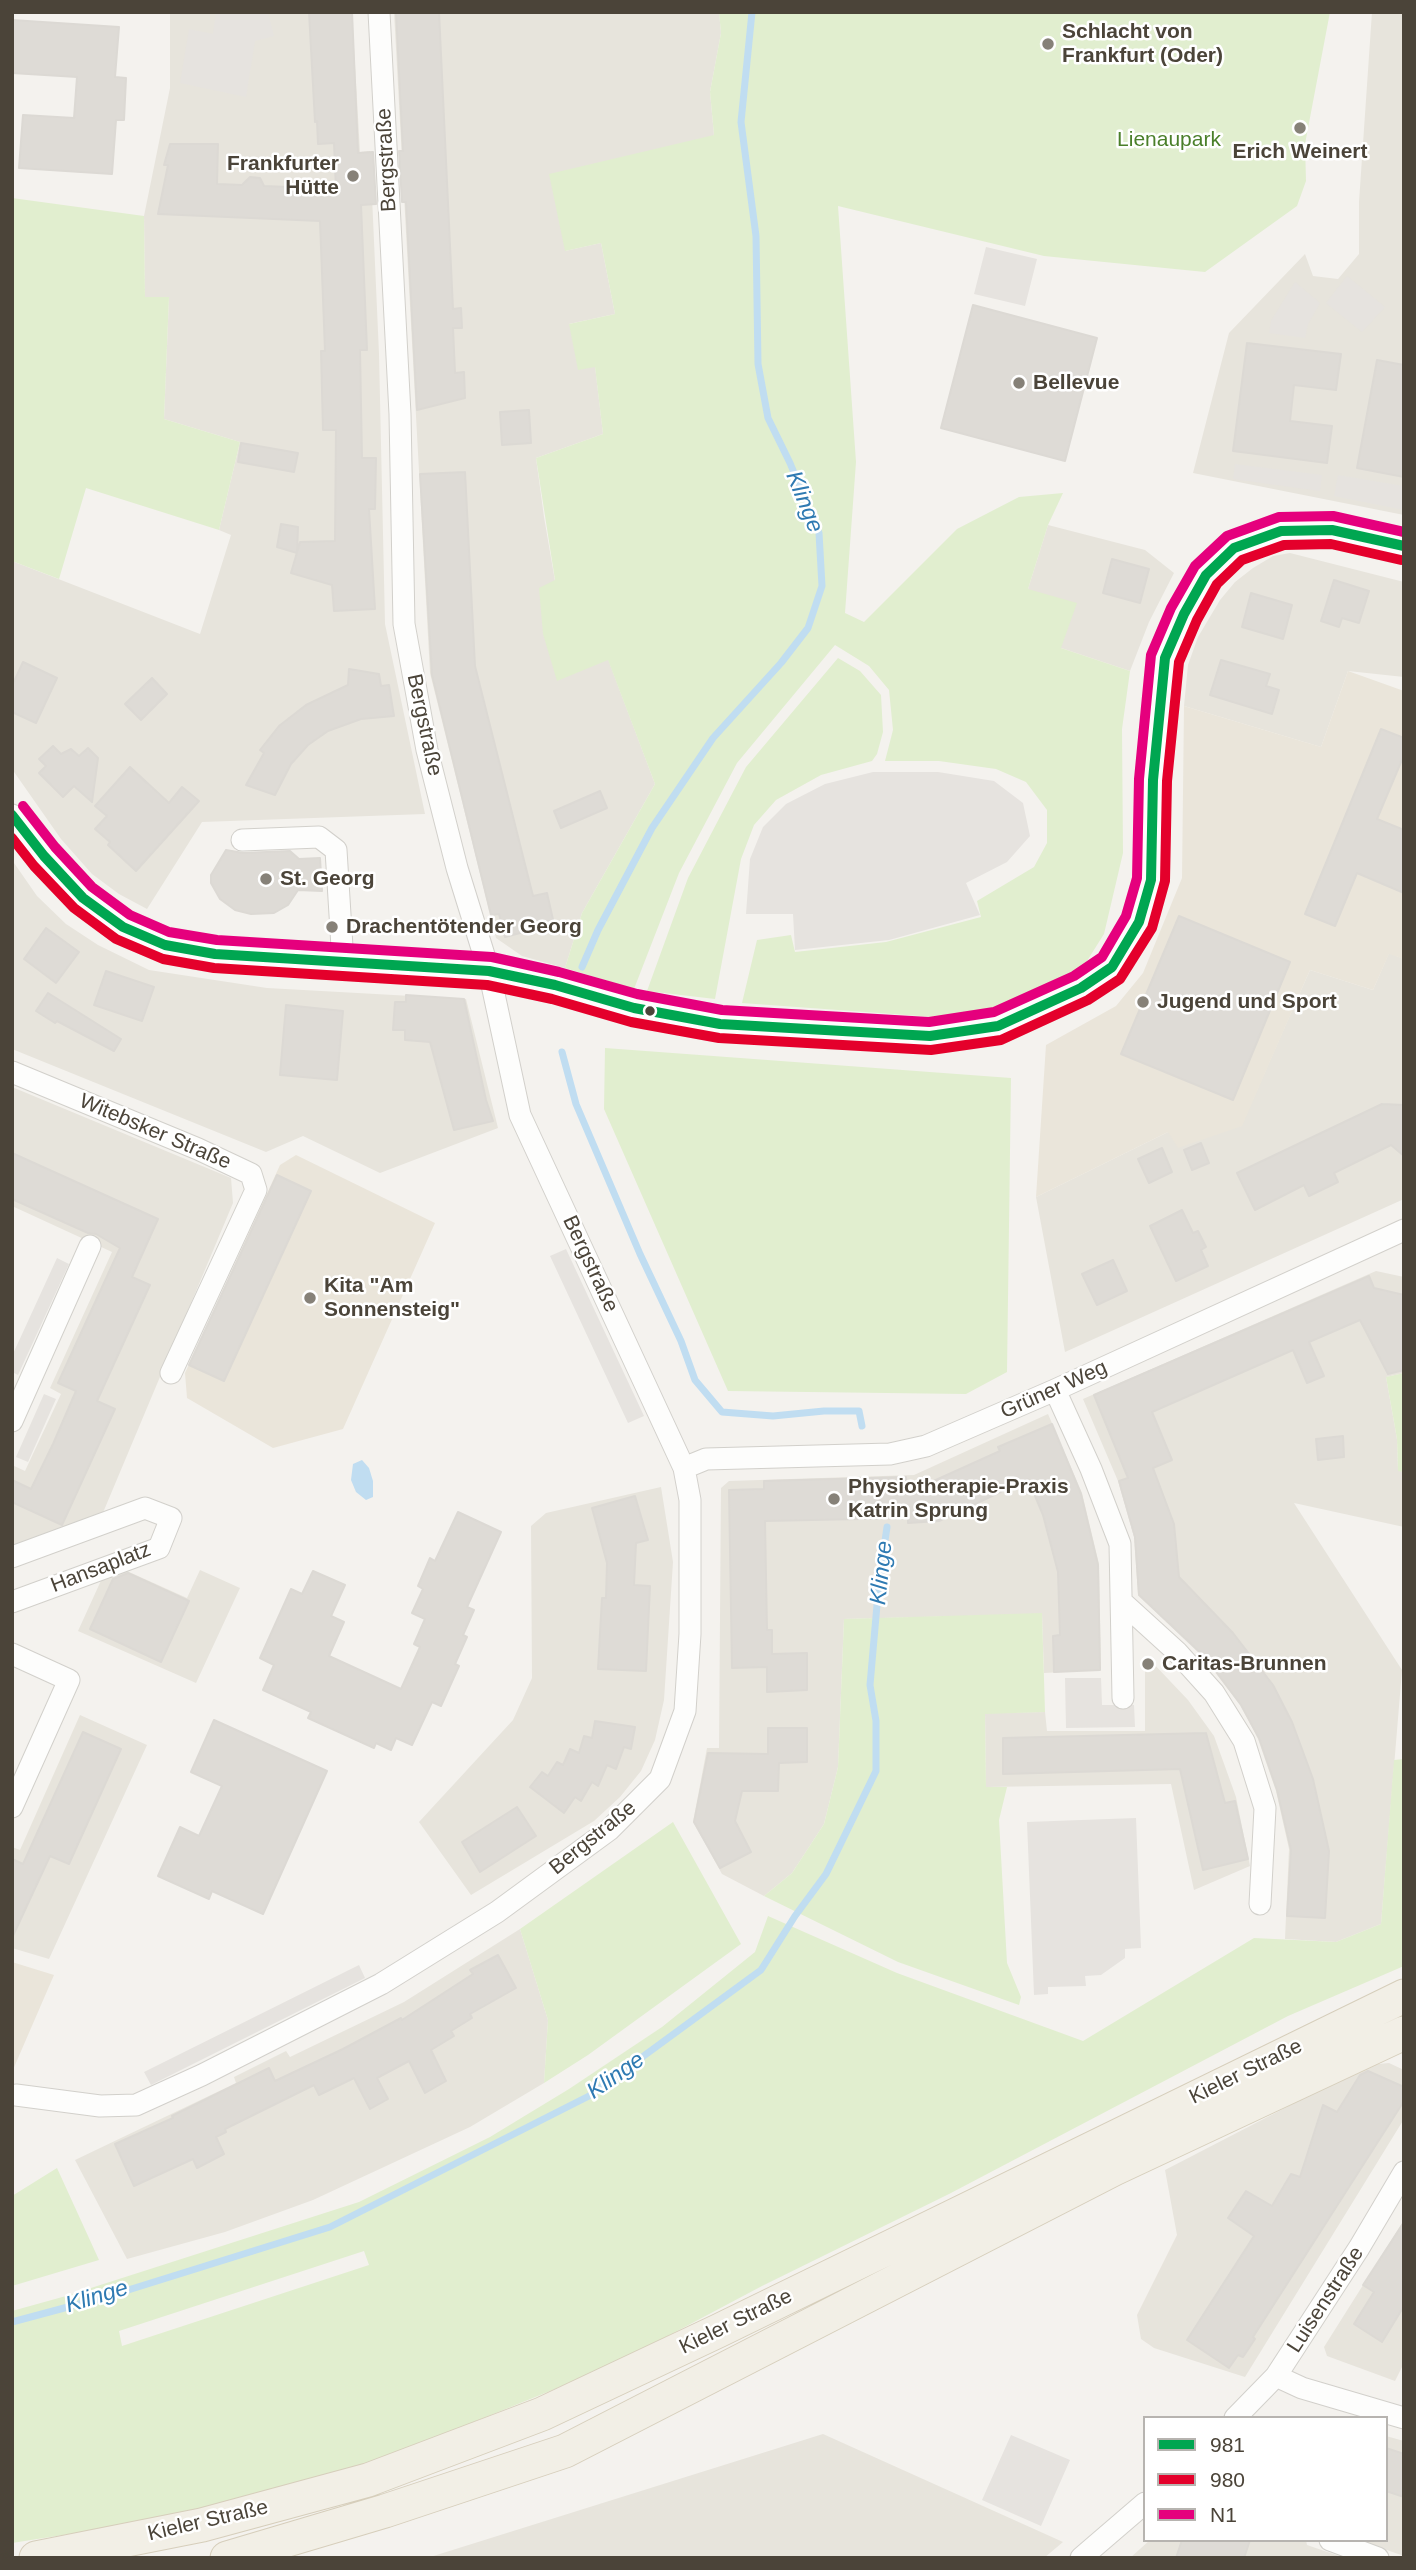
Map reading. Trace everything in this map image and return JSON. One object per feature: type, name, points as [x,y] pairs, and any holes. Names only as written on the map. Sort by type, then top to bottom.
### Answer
[{"type":"main road","name":"Kieler Straße","points":[[36,2558],[202,2525],[368,2480],[542,2414],[718,2331],[1404,1996]]},
{"type":"main road","name":"Kieler Straße","points":[[227,2558],[385,2511],[565,2451],[1114,2169],[1404,2033]]},
{"type":"street","name":"Bergstraße","points":[[16,2095],[100,2106],[136,2105],[202,2075],[381,1984],[498,1912],[609,1830],[660,1779],[685,1711],[690,1634],[690,1500],[684,1468],[520,1115],[489,971],[457,868],[427,750],[404,624],[400,414],[379,12]]},
{"type":"street","points":[[12,815],[44,856],[83,898],[123,927],[165,945],[215,954],[489,971],[555,985],[634,1008],[720,1024],[930,1036],[998,1026],[1081,989],[1112,967],[1139,922],[1151,880],[1153,780],[1165,658],[1184,614],[1206,575],[1234,548],[1281,531],[1332,530],[1404,546]]},
{"type":"street","points":[[242,840],[318,837],[336,850],[343,963]]},
{"type":"street","name":"Witebsker Straße","points":[[12,1072],[198,1149],[251,1174],[256,1190],[171,1373]]},
{"type":"street","name":"Grüner Weg","points":[[684,1468],[706,1459],[890,1454],[926,1446],[1404,1230]]},
{"type":"street","points":[[12,1421],[90,1246]]},
{"type":"street","points":[[1055,1390],[1091,1469],[1120,1544],[1122,1698]]},
{"type":"street","name":"Hansaplatz","points":[[12,1557],[145,1507],[171,1518],[159,1548],[12,1602]]},
{"type":"street","points":[[1122,1602],[1177,1652],[1214,1693],[1244,1741],[1265,1808],[1260,1905]]},
{"type":"street","points":[[12,1654],[69,1680],[12,1807]]},
{"type":"street","name":"Luisenstraße","points":[[1237,2416],[1276,2376],[1359,2248],[1404,2172]]},
{"type":"street","points":[[1276,2376],[1302,2388],[1404,2418]]},
{"type":"street","points":[[1081,2558],[1143,2505]]},
{"type":"street","points":[[1335,2542],[1378,2558]]},
{"type":"shaded area","points":[[170,12],[352,12],[360,152],[370,151],[379,354],[385,624],[425,814],[202,822],[147,909],[119,894],[92,874],[61,839],[12,769],[12,561],[200,634],[231,535],[219,530],[240,442],[164,419],[169,297],[145,297],[144,216],[170,88]]},
{"type":"shaded area","points":[[216,12],[268,12],[274,36],[255,41],[246,97],[180,83],[189,29],[213,34]]},
{"type":"shaded area","points":[[394,12],[719,12],[721,33],[710,92],[714,135],[565,251],[601,243],[615,314],[569,324],[595,366],[603,434],[536,458],[544,517],[555,581],[608,659],[655,784],[582,913],[565,968],[522,956],[496,938],[430,673]]},
{"type":"shaded area","points":[[1372,12],[1404,12],[1404,515],[1193,473],[1229,333],[1305,254],[1313,276],[1338,279],[1359,254],[1359,202]]},
{"type":"shaded area","points":[[986,247],[1037,259],[1025,306],[974,294]]},
{"type":"shaded area","points":[[1347,276],[1385,307],[1362,332],[1326,303]]},
{"type":"shaded area","points":[[1295,282],[1320,303],[1308,324],[1305,338],[1269,333],[1271,321]]},
{"type":"shaded area","points":[[1235,464],[1322,475],[1320,491],[1233,479]]},
{"type":"shaded area","points":[[1338,475],[1404,486],[1404,510],[1334,496]]},
{"type":"shaded area","points":[[1048,525],[1145,550],[1174,573],[1149,622],[1130,671],[1061,648],[1028,589]]},
{"type":"shaded area","points":[[1290,553],[1404,582],[1404,677],[1348,671],[1321,747],[1184,706],[1188,665],[1198,637],[1220,600],[1235,582],[1253,568],[1273,556]]},
{"type":"shaded area","points":[[1348,671],[1404,691],[1404,959],[1389,954],[1373,990],[1310,970],[1242,1126],[1178,1148],[1168,1132],[1036,1197],[1046,1045],[1116,1006],[1143,973],[1182,878],[1184,706],[1321,747]]},
{"type":"shaded area","points":[[873,772],[938,772],[994,781],[1023,803],[1030,836],[1007,862],[966,883],[980,915],[889,940],[795,950],[793,914],[746,914],[750,859],[763,827],[786,804],[825,784]]},
{"type":"shaded area","points":[[12,860],[37,896],[66,924],[98,945],[149,970],[267,988],[466,999],[498,1128],[380,1173],[303,1136],[266,1152],[12,1049]]},
{"type":"shaded area","points":[[1389,953],[1404,959],[1404,1199],[1065,1352],[1036,1197],[1168,1132],[1241,1126],[1310,970],[1373,990]]},
{"type":"shaded area","points":[[12,1087],[231,1178],[233,1203],[102,1515],[12,1548],[12,1465],[25,1471],[61,1394],[50,1388],[112,1252],[12,1206]]},
{"type":"shaded area","name":"Kita \"Am Sonnensteig\"","points":[[296,1155],[435,1223],[343,1429],[273,1448],[187,1398],[185,1373],[280,1165]]},
{"type":"shaded area","points":[[566,1249],[644,1416],[628,1423],[550,1256]]},
{"type":"shaded area","points":[[57,1258],[69,1264],[18,1375],[12,1372],[12,1356]]},
{"type":"shaded area","points":[[1376,1271],[1404,1277],[1404,1373],[1386,1377],[1397,1439],[1398,1470],[1404,1472],[1404,1527],[1294,1503],[1402,1670],[1381,1924],[1336,1942],[1285,1939],[1289,1849],[1276,1791],[1258,1739],[1241,1706],[1204,1658],[1138,1595],[1134,1537],[1118,1481],[1083,1399]]},
{"type":"shaded area","points":[[44,1394],[56,1399],[28,1462],[16,1457]]},
{"type":"shaded area","points":[[1048,1414],[1082,1493],[1099,1564],[1101,1670],[1044,1673],[1042,1614],[844,1619],[838,1767],[824,1824],[792,1873],[764,1896],[722,1874],[693,1822],[707,1748],[719,1748],[721,1488],[729,1481],[914,1475]]},
{"type":"shaded area","points":[[661,1487],[673,1562],[664,1700],[655,1740],[641,1771],[620,1797],[594,1821],[471,1895],[419,1822],[513,1720],[532,1678],[531,1526],[546,1513]]},
{"type":"shaded area","points":[[118,1567],[187,1598],[200,1570],[240,1588],[196,1683],[78,1631],[104,1574]]},
{"type":"shaded area","points":[[1152,1662],[1188,1700],[1214,1736],[1236,1797],[1250,1866],[1194,1890],[1171,1784],[986,1787],[985,1713],[1045,1712],[1047,1731],[1145,1731],[1145,1666]]},
{"type":"shaded area","points":[[1065,1678],[1101,1678],[1102,1705],[1134,1705],[1135,1727],[1066,1728]]},
{"type":"shaded area","points":[[80,1715],[147,1745],[49,1959],[12,1948],[12,1847],[20,1850]]},
{"type":"shaded area","points":[[1136,1818],[1141,1948],[1125,1949],[1125,1958],[1101,1975],[1085,1976],[1086,1986],[1048,1987],[1048,1994],[1034,1995],[1027,1822]]},
{"type":"shaded area","points":[[520,1929],[548,2020],[544,2083],[470,2127],[313,2200],[225,2232],[127,2259],[75,2160],[236,2083],[234,2077],[286,2051],[290,2057],[404,2002]]},
{"type":"shaded area","points":[[12,1962],[54,1975],[12,2072]]},
{"type":"shaded area","points":[[359,1965],[365,1978],[151,2085],[144,2072]]},
{"type":"shaded area","points":[[1389,2063],[1404,2070],[1404,2119],[1245,2377],[1154,2348],[1141,2339],[1137,2315],[1177,2235],[1165,2170],[1368,2065]]},
{"type":"shaded area","points":[[1404,2220],[1404,2363],[1395,2381],[1327,2356],[1324,2347]]},
{"type":"shaded area","points":[[823,2434],[1063,2542],[1044,2558],[427,2558]]},
{"type":"shaded area","points":[[1011,2435],[1070,2460],[1041,2526],[982,2500]]},
{"type":"shaded area","points":[[1388,2437],[1404,2441],[1404,2556],[1364,2542],[1388,2542]]},
{"type":"shaded area","points":[[1148,2542],[1306,2542],[1307,2545],[1345,2558],[1130,2558]]},
{"type":"green space","name":"Lienaupark","points":[[719,12],[1330,12],[1305,144],[1306,181],[1297,206],[1205,272],[1044,256],[838,206],[856,462],[845,613],[864,622],[957,529],[1019,497],[1063,493],[1048,525],[1028,589],[1077,603],[1061,648],[1130,671],[1122,729],[1123,853],[1104,934],[1075,980],[996,1014],[934,1017],[742,1003],[757,940],[791,935],[795,952],[886,942],[981,917],[977,901],[1034,867],[1047,843],[1047,810],[1026,782],[996,769],[939,761],[885,761],[893,730],[889,690],[869,666],[835,645],[737,763],[679,873],[634,989],[565,968],[582,913],[655,784],[608,660],[557,681],[543,634],[539,588],[555,580],[536,458],[603,434],[595,367],[578,370],[569,324],[615,314],[601,243],[565,251],[549,174],[714,135],[710,92],[721,33]]},
{"type":"green space","points":[[12,198],[144,216],[145,297],[169,297],[164,419],[240,442],[219,530],[86,488],[59,579],[12,561]]},
{"type":"green space","points":[[838,658],[860,671],[881,695],[883,732],[877,754],[872,761],[821,775],[776,800],[754,825],[741,859],[715,999],[647,991],[688,878],[746,767]]},
{"type":"green space","points":[[605,1048],[1011,1078],[1007,1372],[966,1394],[728,1391],[604,1109]]},
{"type":"green space","points":[[1404,1373],[1404,1472],[1398,1471],[1397,1439],[1386,1377]]},
{"type":"green space","points":[[1042,1613],[1045,1712],[985,1714],[986,1787],[1007,1787],[999,1820],[1007,1963],[1021,1997],[1019,2005],[898,1962],[764,1896],[792,1873],[824,1824],[838,1767],[844,1619]]},
{"type":"green space","points":[[1404,1759],[1404,1966],[1288,2016],[949,2194],[762,2286],[647,2347],[555,2389],[370,2464],[190,2515],[12,2543],[12,2311],[359,2202],[490,2137],[569,2089],[662,2027],[755,1952],[768,1916],[897,1973],[1083,2041],[1254,1938],[1336,1942],[1381,1924],[1394,1760]],"holes":[[[364,2251],[369,2265],[122,2346],[119,2331]]]},
{"type":"green space","points":[[673,1822],[741,1944],[588,2055],[544,2083],[548,2020],[520,1929]]},
{"type":"green space","points":[[57,2168],[99,2260],[12,2286],[12,2196]]},
{"type":"water","points":[[362,1460],[369,1468],[373,1481],[373,1497],[366,1500],[356,1492],[351,1480],[353,1464]]},
{"type":"building","points":[[309,12],[352,12],[358,153],[373,152],[376,204],[361,205],[367,350],[360,350],[362,458],[376,458],[375,509],[369,509],[375,609],[334,611],[332,585],[291,573],[300,542],[335,541],[336,430],[323,430],[321,351],[325,351],[320,221],[158,214],[168,165],[164,165],[170,144],[218,144],[217,184],[242,185],[250,177],[260,178],[264,186],[336,189],[334,143],[318,144]]},
{"type":"building","points":[[396,12],[439,12],[453,309],[461,308],[462,328],[453,328],[455,373],[464,372],[465,398],[417,410],[406,202],[402,202],[399,151],[403,151]]},
{"type":"building","points":[[12,20],[119,27],[115,77],[126,78],[124,120],[116,120],[112,174],[19,168],[23,115],[74,118],[77,77],[12,73]]},
{"type":"building","name":"Bellevue","points":[[973,305],[1097,338],[1065,461],[941,428]]},
{"type":"building","points":[[1247,343],[1341,354],[1336,390],[1294,385],[1290,421],[1332,426],[1327,463],[1233,451]]},
{"type":"building","points":[[1377,360],[1404,365],[1404,477],[1357,468]]},
{"type":"building","points":[[529,410],[531,443],[502,445],[500,412]]},
{"type":"building","points":[[241,443],[298,453],[294,472],[238,462]]},
{"type":"building","points":[[465,472],[475,666],[533,896],[547,893],[554,924],[505,937],[499,914],[491,915],[432,675],[420,474]]},
{"type":"building","points":[[281,524],[298,527],[297,553],[277,547]]},
{"type":"building","points":[[1112,559],[1149,569],[1140,603],[1103,593]]},
{"type":"building","points":[[1334,580],[1369,591],[1359,623],[1342,618],[1339,627],[1321,621]]},
{"type":"building","points":[[1251,593],[1292,605],[1283,639],[1242,627]]},
{"type":"building","points":[[1221,660],[1270,674],[1266,686],[1279,690],[1272,714],[1210,695]]},
{"type":"building","points":[[23,662],[57,678],[36,723],[12,712],[12,686]]},
{"type":"building","points":[[349,669],[379,674],[381,686],[389,685],[394,716],[361,719],[328,731],[308,745],[291,764],[275,795],[246,785],[264,753],[260,750],[279,726],[306,705],[348,685]]},
{"type":"building","points":[[152,678],[167,694],[141,720],[125,704]]},
{"type":"building","points":[[1381,729],[1404,738],[1404,755],[1377,819],[1404,830],[1404,893],[1357,873],[1335,926],[1305,914]]},
{"type":"building","points":[[53,746],[61,754],[71,749],[79,756],[88,748],[98,758],[92,802],[74,786],[63,797],[39,773],[46,766],[39,759]]},
{"type":"building","points":[[130,767],[169,803],[182,787],[199,801],[136,871],[95,829],[107,816],[95,806]]},
{"type":"building","points":[[600,791],[607,808],[561,828],[554,811]]},
{"type":"building","name":"St. Georg","points":[[226,850],[243,853],[290,851],[299,859],[320,858],[322,891],[298,890],[288,905],[274,913],[251,914],[235,910],[220,899],[211,883],[211,875]]},
{"type":"building","points":[[1179,916],[1290,962],[1233,1100],[1121,1054]]},
{"type":"building","points":[[46,928],[79,952],[56,983],[24,959]]},
{"type":"building","points":[[106,971],[154,987],[142,1021],[94,1005]]},
{"type":"building","points":[[48,993],[121,1039],[114,1051],[36,1011]]},
{"type":"building","points":[[406,995],[464,999],[493,1121],[454,1130],[430,1042],[405,1040],[405,1030],[393,1030],[395,1002],[406,1002]]},
{"type":"building","points":[[286,1005],[343,1011],[337,1080],[280,1075]]},
{"type":"building","points":[[1382,1104],[1404,1105],[1404,1156],[1391,1145],[1334,1173],[1338,1182],[1309,1196],[1304,1185],[1255,1210],[1237,1173]]},
{"type":"building","points":[[1201,1143],[1209,1163],[1192,1170],[1184,1150]]},
{"type":"building","points":[[1162,1148],[1172,1172],[1149,1183],[1138,1159]]},
{"type":"building","points":[[12,1153],[158,1219],[132,1277],[150,1285],[97,1401],[115,1409],[62,1525],[12,1502],[12,1480],[31,1489],[53,1444],[76,1391],[58,1383],[120,1248],[96,1234],[88,1233],[12,1199]]},
{"type":"building","points":[[277,1175],[311,1191],[224,1381],[189,1365]]},
{"type":"building","points":[[1182,1210],[1193,1233],[1198,1231],[1206,1247],[1201,1250],[1208,1266],[1176,1281],[1150,1226]]},
{"type":"building","points":[[1113,1260],[1127,1291],[1097,1305],[1082,1274]]},
{"type":"building","points":[[1369,1276],[1374,1288],[1404,1295],[1404,1370],[1388,1374],[1360,1320],[1309,1342],[1324,1376],[1307,1383],[1293,1350],[1152,1412],[1172,1460],[1153,1468],[1174,1524],[1179,1577],[1233,1633],[1273,1685],[1292,1722],[1313,1779],[1329,1851],[1325,1918],[1287,1916],[1291,1850],[1277,1790],[1259,1738],[1241,1705],[1205,1657],[1139,1595],[1135,1537],[1119,1481],[1128,1478],[1094,1395]]},
{"type":"building","points":[[1052,1424],[1081,1494],[1098,1565],[1100,1670],[1054,1672],[1053,1636],[1060,1635],[1058,1572],[1043,1515],[1028,1479],[939,1521],[908,1523],[908,1518],[765,1521],[767,1630],[772,1630],[772,1654],[807,1653],[807,1690],[767,1692],[767,1667],[732,1668],[729,1490],[764,1489],[764,1481],[906,1477],[907,1493],[1000,1451],[998,1447]]},
{"type":"building","points":[[1343,1436],[1344,1457],[1318,1460],[1316,1439]]},
{"type":"building","points":[[635,1496],[648,1540],[636,1543],[634,1585],[650,1586],[646,1671],[598,1669],[607,1563],[592,1508]]},
{"type":"building","points":[[458,1512],[501,1532],[467,1607],[474,1610],[463,1635],[467,1637],[455,1664],[459,1666],[441,1706],[432,1702],[412,1745],[396,1738],[391,1750],[376,1743],[374,1748],[308,1718],[311,1712],[263,1690],[274,1665],[260,1658],[291,1589],[302,1594],[313,1571],[345,1585],[331,1616],[344,1622],[329,1656],[401,1689],[420,1647],[414,1644],[425,1619],[412,1613],[423,1589],[418,1586],[430,1558],[435,1561]]},
{"type":"building","points":[[128,1573],[189,1601],[161,1662],[90,1629],[113,1579]]},
{"type":"building","points":[[214,1720],[327,1771],[263,1914],[212,1891],[209,1899],[158,1876],[180,1827],[199,1836],[222,1786],[191,1772]]},
{"type":"building","points":[[595,1721],[635,1727],[631,1749],[624,1747],[616,1769],[607,1765],[598,1786],[592,1782],[581,1801],[575,1797],[564,1813],[530,1787],[542,1772],[548,1776],[557,1762],[563,1765],[570,1749],[579,1753],[584,1736],[592,1738]]},
{"type":"building","points":[[768,1728],[807,1728],[807,1762],[779,1763],[778,1791],[742,1791],[735,1821],[751,1852],[720,1868],[694,1822],[708,1753],[768,1754]]},
{"type":"building","points":[[83,1732],[121,1749],[69,1864],[50,1856],[12,1938],[12,1859],[23,1864]]},
{"type":"building","points":[[1206,1733],[1225,1803],[1235,1801],[1248,1859],[1203,1870],[1180,1769],[1003,1774],[1003,1738]]},
{"type":"building","points":[[517,1807],[536,1836],[480,1872],[462,1842]]},
{"type":"building","points":[[498,1955],[516,1988],[470,2014],[472,2018],[451,2031],[454,2036],[431,2050],[446,2081],[425,2093],[409,2061],[377,2078],[388,2099],[370,2109],[354,2078],[319,2095],[314,2085],[225,2129],[226,2132],[216,2137],[224,2154],[197,2168],[193,2159],[134,2186],[115,2144],[173,2118],[172,2116],[269,2068],[275,2081],[401,2018],[402,2020],[473,1974],[470,1970]]},
{"type":"building","points":[[1368,2071],[1404,2087],[1404,2101],[1253,2337],[1255,2339],[1243,2357],[1238,2355],[1229,2368],[1187,2340],[1254,2236],[1228,2218],[1246,2191],[1272,2206],[1291,2174],[1300,2177],[1323,2105],[1337,2112],[1360,2075]]},
{"type":"building","points":[[1404,2222],[1404,2306],[1382,2342],[1354,2324],[1374,2292],[1363,2285]]},
{"type":"building","points":[[1388,2449],[1404,2454],[1404,2497],[1388,2492]]},
{"type":"building","points":[[1181,2542],[1249,2542],[1244,2558],[1176,2558]]},
{"type":"waterway","name":"Klinge","points":[[582,967],[598,930],[652,828],[713,738],[781,663],[808,628],[822,586],[819,533],[768,418],[758,364],[756,236],[741,122],[752,12]]},
{"type":"waterway","name":"Klinge","points":[[562,1052],[576,1104],[640,1254],[681,1341],[695,1380],[722,1412],[773,1416],[859,1411],[862,1426]]},
{"type":"waterway","name":"Klinge","points":[[12,2322],[109,2296],[330,2227],[589,2096],[761,1970],[795,1916],[826,1874],[876,1771],[876,1721],[870,1685],[887,1527]]},
{"type":"transit line","name":"N1","points":[[23,806],[55,847],[92,887],[130,915],[169,932],[217,940],[492,957],[637,994],[722,1010],[929,1022],[994,1012],[1074,976],[1102,957],[1126,916],[1137,878],[1139,779],[1151,655],[1171,608],[1195,566],[1227,536],[1279,517],[1333,516],[1404,532]]},
{"type":"transit line","name":"981","points":[[12,815],[44,856],[83,898],[123,927],[165,945],[215,954],[489,971],[555,985],[634,1008],[720,1024],[930,1036],[998,1026],[1081,988],[1112,967],[1139,922],[1151,880],[1153,780],[1165,658],[1184,614],[1206,575],[1234,548],[1281,531],[1332,530],[1404,546]]},
{"type":"transit line","name":"980","points":[[12,838],[74,908],[116,939],[163,959],[214,968],[487,985],[552,999],[631,1022],[719,1038],[931,1050],[1001,1040],[1088,1000],[1120,979],[1152,928],[1165,881],[1167,781],[1179,662],[1197,620],[1217,584],[1242,560],[1284,545],[1331,544],[1401,560]]},
{"type":"place","name":"Schlacht von Frankfurt (Oder)","points":[[1048,44]]},
{"type":"place","name":"Erich Weinert","points":[[1300,128]]},
{"type":"place","name":"Frankfurter Hütte","points":[[353,176]]},
{"type":"place","name":"Bellevue","points":[[1019,383]]},
{"type":"place","name":"St. Georg","points":[[266,879]]},
{"type":"place","name":"Drachentötender Georg","points":[[332,927]]},
{"type":"place","name":"Jugend und Sport","points":[[1143,1002]]},
{"type":"place","name":"Kita \"Am Sonnensteig\"","points":[[310,1298]]},
{"type":"place","name":"Physiotherapie-Praxis Katrin Sprung","points":[[834,1499]]},
{"type":"place","name":"Caritas-Brunnen","points":[[1148,1664]]}]
